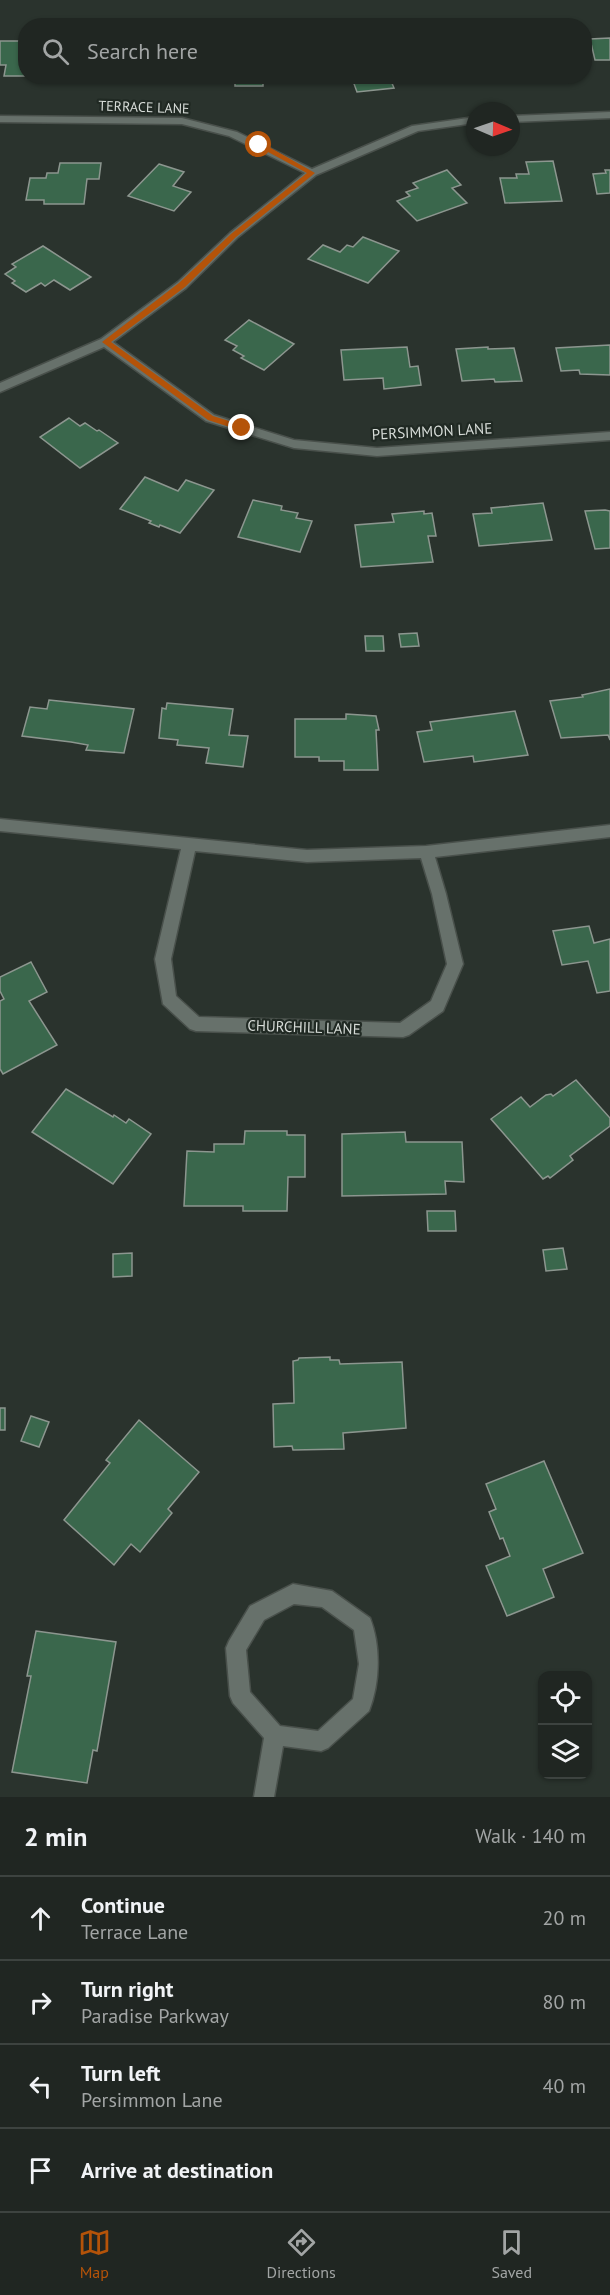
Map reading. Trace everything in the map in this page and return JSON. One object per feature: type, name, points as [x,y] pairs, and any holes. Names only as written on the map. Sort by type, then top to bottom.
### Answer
[{"type":"street","points":[[520,119],[610,116]]},
{"type":"street","name":"TERRACE LANE","points":[[0,119],[182,121],[233,134],[312,173]]},
{"type":"street","points":[[0,388],[105,342],[182,285],[234,235],[312,173],[416,128],[466,120]]},
{"type":"street","name":"PERSIMMON LANE","points":[[105,342],[210,418],[294,444],[377,452],[610,436]]},
{"type":"street","points":[[0,825],[307,856],[426,852],[610,831]]},
{"type":"street","name":"CHURCHILL LANE","points":[[189,845],[163,959],[169,999],[196,1024],[403,1030],[437,1006],[454,964],[439,894],[426,852]]},
{"type":"street","points":[[293,1594],[325,1598],[363,1625],[369,1664],[362,1704],[321,1741],[275,1735],[240,1696],[236,1648],[257,1613],[293,1594]]},
{"type":"street","points":[[264,1797],[275,1735]]},
{"type":"building","points":[[610,38],[610,60],[595,60],[592,39]]},
{"type":"building","points":[[0,41],[18,41],[18,76],[4,76],[6,65],[0,65]]},
{"type":"building","points":[[235,84],[263,84],[263,86],[235,86]]},
{"type":"building","points":[[354,84],[392,84],[394,88],[357,92]]},
{"type":"building","points":[[553,161],[562,201],[505,203],[500,178],[517,178],[516,174],[529,174],[526,162]]},
{"type":"building","points":[[60,163],[101,163],[99,179],[87,179],[84,204],[44,204],[44,200],[26,200],[30,178],[46,178],[47,173],[58,173]]},
{"type":"building","points":[[159,164],[184,172],[173,186],[191,192],[174,211],[128,196]]},
{"type":"building","points":[[447,170],[461,185],[452,188],[467,203],[417,221],[397,201],[410,196],[406,192],[418,188],[413,183]]},
{"type":"building","points":[[605,170],[610,170],[610,193],[597,194],[593,174],[606,173]]},
{"type":"building","points":[[363,237],[399,251],[368,283],[308,259],[323,245],[340,252],[347,245],[353,247]]},
{"type":"building","points":[[43,246],[91,277],[70,290],[54,280],[45,286],[41,283],[26,292],[12,283],[15,281],[5,274],[16,267],[12,264]]},
{"type":"building","points":[[249,320],[294,344],[264,370],[241,358],[244,356],[233,350],[237,346],[225,340]]},
{"type":"building","points":[[610,345],[610,375],[580,374],[579,370],[561,371],[556,348]]},
{"type":"building","points":[[407,347],[410,367],[418,366],[421,385],[384,389],[383,378],[344,380],[341,350]]},
{"type":"building","points":[[488,347],[488,349],[514,348],[522,381],[495,382],[494,379],[462,381],[456,349]]},
{"type":"building","points":[[69,418],[80,426],[85,423],[99,430],[118,443],[80,468],[40,437]]},
{"type":"building","points":[[145,477],[178,491],[186,480],[214,490],[180,533],[149,523],[151,521],[120,509]]},
{"type":"building","points":[[253,500],[282,506],[281,510],[298,513],[296,518],[312,521],[300,552],[238,537]]},
{"type":"building","points":[[543,503],[552,540],[479,546],[473,514],[492,513],[491,508]]},
{"type":"building","points":[[424,511],[424,514],[432,513],[436,536],[428,536],[433,562],[361,567],[355,525],[394,522],[392,514]]},
{"type":"building","points":[[585,511],[610,511],[610,548],[595,549]]},
{"type":"building","points":[[417,633],[419,646],[401,647],[399,634]]},
{"type":"building","points":[[365,636],[383,636],[384,651],[366,651]]},
{"type":"building","points":[[610,689],[610,740],[608,735],[561,738],[550,701],[583,697],[582,695]]},
{"type":"building","points":[[49,700],[134,709],[124,753],[86,750],[88,745],[22,736],[30,707],[47,709]]},
{"type":"building","points":[[167,703],[233,709],[229,735],[248,736],[243,767],[206,763],[209,748],[177,745],[178,740],[159,738],[162,708],[166,709]]},
{"type":"building","points":[[515,711],[528,755],[474,762],[473,756],[424,762],[417,732],[432,730],[430,722]]},
{"type":"building","points":[[346,714],[376,716],[379,730],[376,730],[378,770],[344,770],[344,761],[319,761],[319,757],[295,757],[295,719],[346,719]]},
{"type":"building","points":[[589,926],[594,943],[610,939],[610,991],[597,993],[588,961],[562,965],[553,931]]},
{"type":"building","points":[[31,962],[47,992],[29,1001],[57,1045],[3,1074],[0,1069],[0,1001],[4,999],[0,991],[0,977]]},
{"type":"building","points":[[576,1080],[610,1118],[610,1126],[570,1156],[573,1160],[550,1178],[548,1176],[543,1179],[491,1119],[521,1097],[530,1107],[546,1095],[553,1096]]},
{"type":"building","points":[[66,1089],[113,1117],[114,1115],[126,1123],[129,1119],[151,1134],[113,1184],[32,1132]]},
{"type":"building","points":[[245,1131],[287,1131],[287,1135],[305,1135],[305,1177],[288,1177],[287,1211],[243,1211],[243,1206],[184,1206],[187,1151],[214,1152],[214,1144],[244,1144]]},
{"type":"building","points":[[405,1132],[406,1142],[462,1142],[464,1182],[445,1181],[446,1194],[342,1196],[342,1134]]},
{"type":"building","points":[[427,1211],[455,1211],[456,1231],[428,1231]]},
{"type":"building","points":[[563,1248],[567,1269],[546,1271],[543,1250]]},
{"type":"building","points":[[132,1253],[132,1276],[113,1277],[113,1254]]},
{"type":"building","points":[[330,1357],[330,1360],[339,1360],[340,1364],[402,1362],[406,1428],[343,1433],[344,1449],[293,1450],[292,1446],[274,1447],[273,1404],[294,1403],[293,1361],[299,1358]]},
{"type":"building","points":[[0,1408],[5,1408],[5,1430],[0,1430]]},
{"type":"building","points":[[31,1416],[49,1422],[39,1447],[21,1441]]},
{"type":"building","points":[[139,1420],[199,1472],[168,1509],[172,1513],[140,1552],[131,1544],[114,1565],[64,1520],[110,1463],[106,1460]]},
{"type":"building","points":[[544,1461],[583,1553],[543,1569],[554,1597],[507,1616],[486,1566],[510,1556],[489,1512],[496,1509],[486,1484]]},
{"type":"building","points":[[36,1631],[116,1642],[97,1751],[93,1750],[87,1783],[12,1772],[31,1676],[27,1676]]},
{"type":"route","points":[[242,428],[210,418],[105,342],[182,285],[234,235],[312,173],[259,145]]}]
